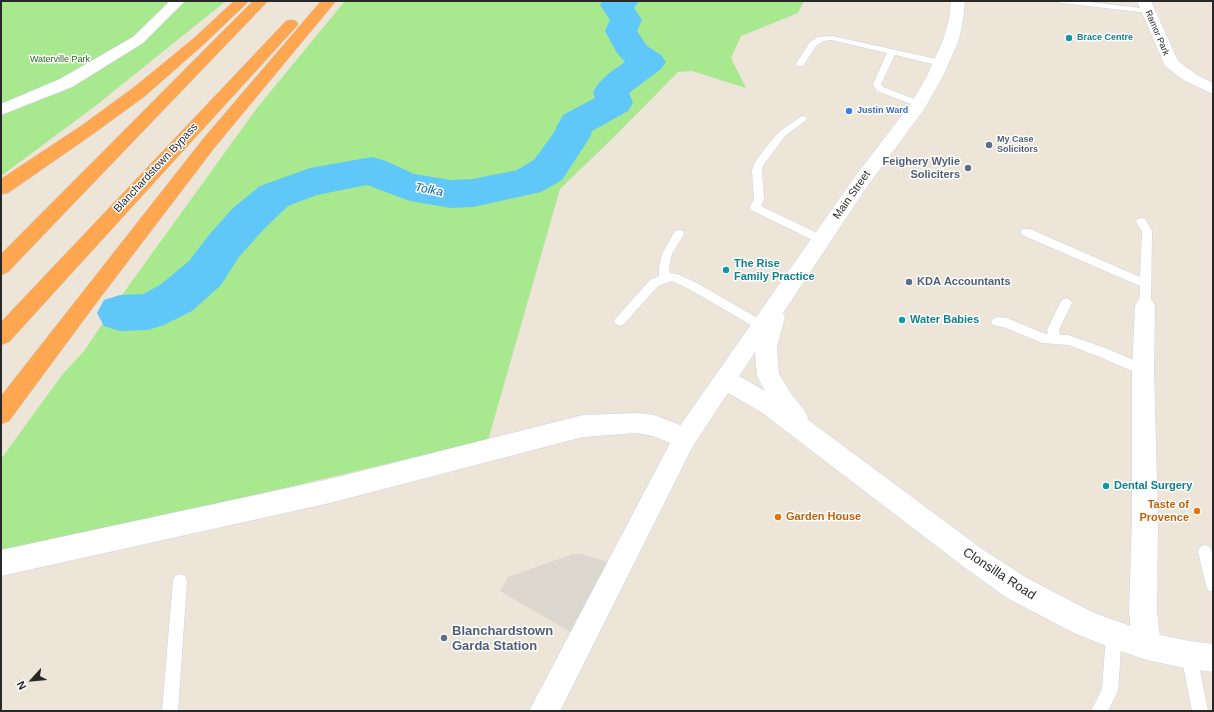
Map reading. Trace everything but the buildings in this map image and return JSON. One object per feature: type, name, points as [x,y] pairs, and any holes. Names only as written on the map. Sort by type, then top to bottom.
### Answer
[{"type":"highway","points":[[1,188],[87,130],[139,92],[198,42],[242,1]]},
{"type":"highway","points":[[1,267],[261,1]]},
{"type":"highway","name":"Blanchardstown Bypass","points":[[1,336],[312,1]]},
{"type":"highway","points":[[1,414],[93,292],[209,143],[329,1]]},
{"type":"street","points":[[1,110],[66,83],[138,40],[178,1]]},
{"type":"street","name":"Main Street","points":[[544,711],[685,438],[820,240],[860,183],[919,104],[941,63],[951,40],[956,20],[958,1]]},
{"type":"street","name":"Ramor Park","points":[[1146,6],[1170,63],[1190,78],[1213,89]]},
{"type":"street","points":[[1145,294],[1143,370],[1146,518],[1142,612],[1147,646]]},
{"type":"street","name":"Clonsilla Road","points":[[777,305],[766,347],[768,376],[784,402],[812,436]]},
{"type":"street","name":"Clonsilla Road","points":[[724,379],[769,405],[973,558],[1017,588],[1084,623],[1114,635],[1147,646],[1201,656]]},
{"type":"street","points":[[1,563],[330,491],[583,426],[637,423],[654,426],[685,438]]},
{"type":"lane","points":[[1062,1],[1146,6]]},
{"type":"lane","points":[[800,64],[813,44],[821,39],[832,38],[941,63]]},
{"type":"lane","points":[[892,52],[877,84],[880,89],[919,104]]},
{"type":"lane","points":[[802,119],[783,133],[759,164],[757,171],[759,199],[755,206],[820,240]]},
{"type":"lane","points":[[1026,232],[1145,294],[1147,231],[1141,222]]},
{"type":"lane","points":[[665,278],[664,267],[667,254],[679,234]]},
{"type":"lane","points":[[620,321],[654,283],[665,278],[673,277],[693,286],[762,326]]},
{"type":"lane","points":[[1056,339],[1054,330],[1066,303]]},
{"type":"lane","points":[[997,322],[1008,323],[1042,338],[1068,340],[1104,353],[1143,370]]},
{"type":"lane","points":[[1205,552],[1213,585]]},
{"type":"lane","points":[[170,711],[180,581]]},
{"type":"lane","points":[[1099,711],[1110,691],[1114,635]]},
{"type":"lane","points":[[1200,711],[1201,656]]},
{"type":"green space","name":"Waterville Park","points":[[1,1],[226,1],[94,107],[1,176]]},
{"type":"green space","points":[[345,1],[804,1],[798,13],[741,36],[731,58],[746,88],[692,71],[678,72],[560,189],[488,440],[1,555],[1,459],[62,375],[84,351],[122,295],[257,108]]},
{"type":"shaded area","points":[[573,554],[582,554],[619,566],[582,639],[500,591],[508,577]]},
{"type":"waterway","name":"Tolka","points":[[120,313],[148,312],[176,298],[205,273],[224,246],[248,219],[274,196],[310,182],[372,171],[390,180],[410,187],[451,194],[473,193],[527,182],[548,170],[571,137],[576,124],[615,103],[611,92],[620,82],[649,62],[634,53],[621,31],[626,20],[616,5],[623,1]]},
{"type":"place","name":"Brace Centre","points":[[1069,38]]},
{"type":"place","name":"Justin Ward","points":[[849,111]]},
{"type":"place","name":"My Case Solicitors","points":[[989,145]]},
{"type":"place","name":"Feighery Wylie Soliciters","points":[[968,168]]},
{"type":"place","name":"The Rise Family Practice","points":[[726,270]]},
{"type":"place","name":"KDA Accountants","points":[[909,282]]},
{"type":"place","name":"Water Babies","points":[[902,320]]},
{"type":"place","name":"Dental Surgery","points":[[1106,486]]},
{"type":"place","name":"Taste of Provence","points":[[1197,511]]},
{"type":"place","name":"Garden House","points":[[778,517]]},
{"type":"place","name":"Blanchardstown Garda Station","points":[[444,638]]}]
